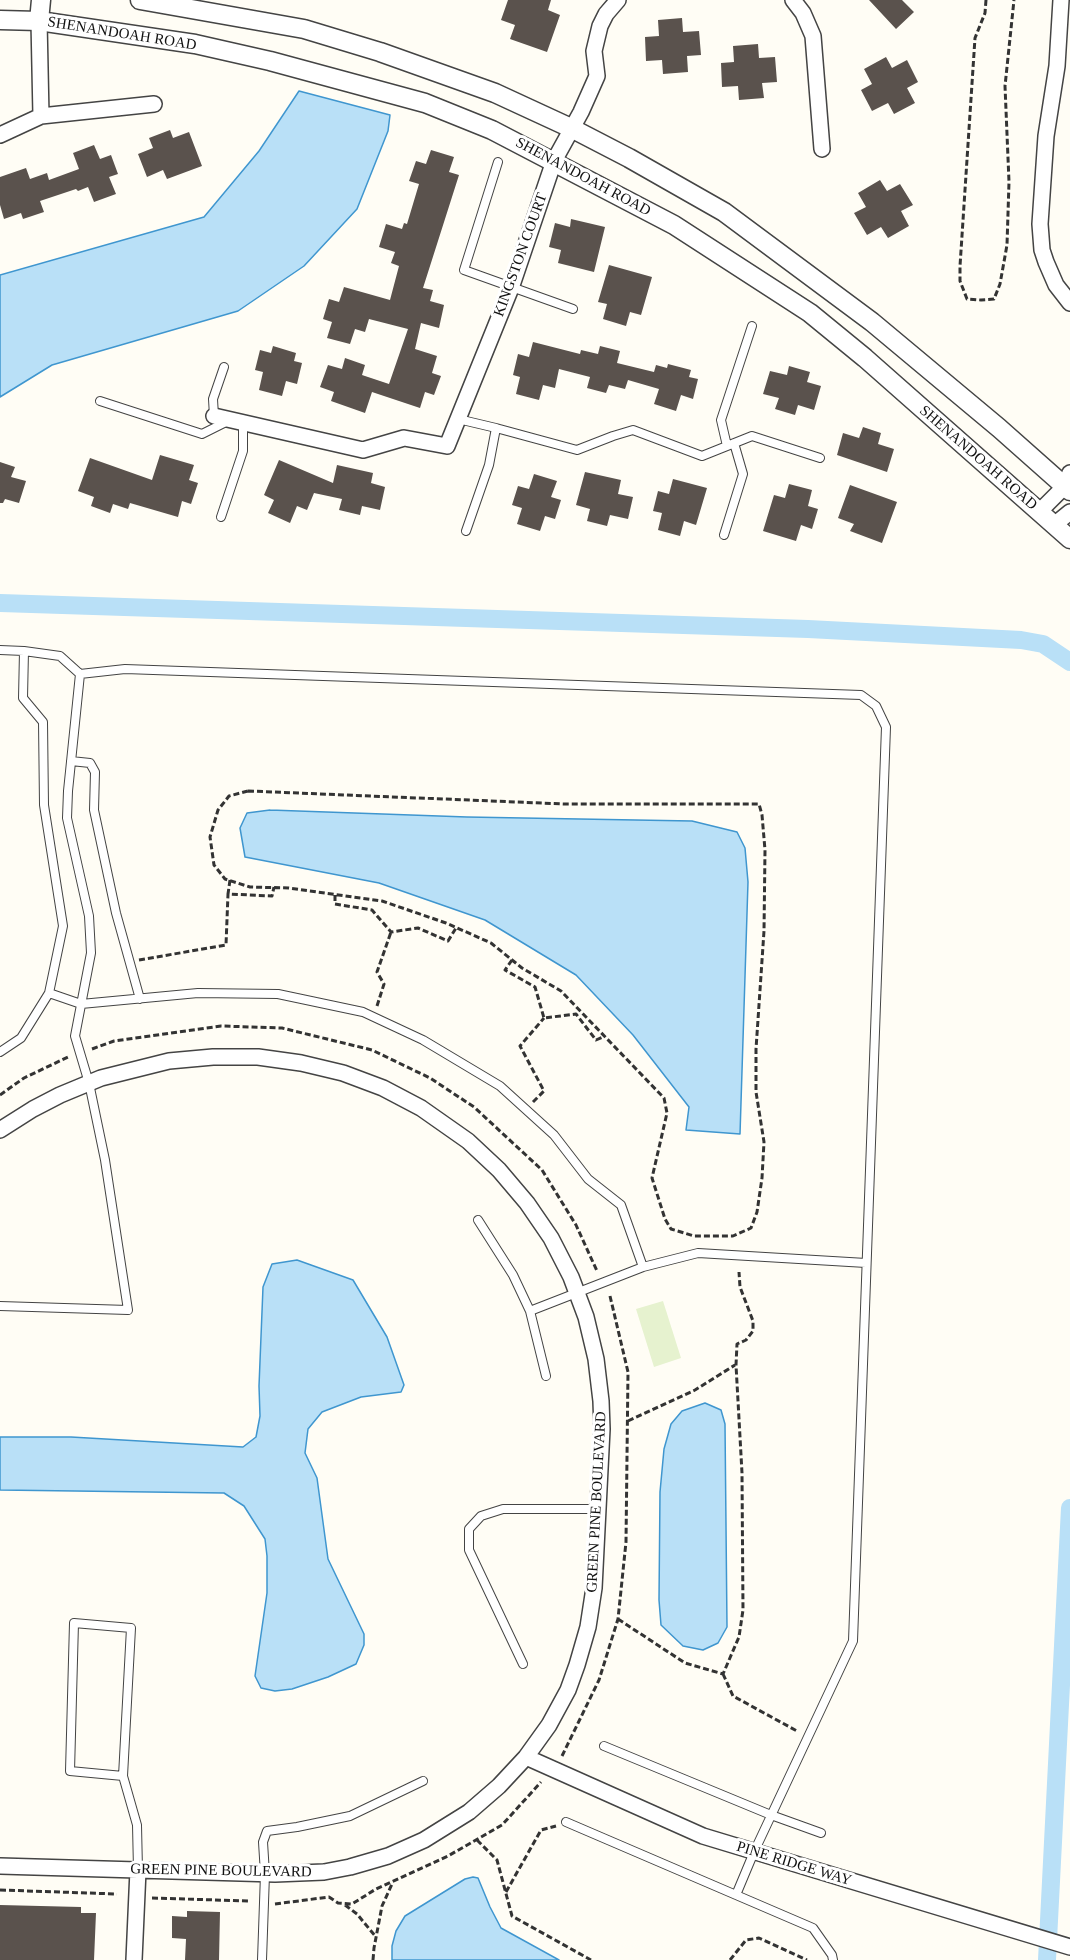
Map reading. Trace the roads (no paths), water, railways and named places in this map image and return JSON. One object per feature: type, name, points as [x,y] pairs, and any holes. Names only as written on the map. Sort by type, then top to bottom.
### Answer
[{"type":"street","points":[[41,0],[39,21],[41,116]]},
{"type":"street","points":[[140,0],[304,29],[380,52],[495,93],[629,158],[724,212],[872,322],[1068,483],[1039,512]]},
{"type":"street","name":"KINGSTON COURT","points":[[237,421],[363,450],[404,438],[447,446],[511,288],[554,161],[573,129],[597,76],[594,51],[600,26],[606,14],[618,0]]},
{"type":"street","points":[[793,0],[803,13],[813,36],[822,149]]},
{"type":"street","points":[[1061,0],[1057,66],[1046,136],[1041,224],[1042,250],[1048,268],[1056,285],[1070,303]]},
{"type":"street","name":"SHENANDOAH ROAD","points":[[0,20],[39,21],[195,44],[348,81],[425,103],[492,130],[674,225],[810,313],[865,358],[1070,539]]},
{"type":"street","points":[[0,135],[41,116],[154,104]]},
{"type":"street","points":[[214,416],[237,421]]},
{"type":"street","points":[[1054,525],[1070,512]]},
{"type":"street","name":"GREEN PINE BOULEVARD","points":[[0,1130],[33,1109],[89,1083],[140,1067],[169,1061],[213,1057],[258,1057],[301,1063],[343,1073],[383,1088],[421,1108],[457,1132],[499,1170],[527,1203],[551,1239],[577,1292],[586,1317],[596,1359],[602,1401],[594,1588],[588,1627],[578,1665],[568,1690],[549,1725],[526,1757],[499,1786],[469,1812],[424,1840],[388,1856],[350,1867],[306,1873],[265,1874],[0,1866]]},
{"type":"street","name":"PINE RIDGE WAY","points":[[526,1757],[703,1836],[1070,1947]]},
{"type":"street","points":[[134,1960],[138,1870]]},
{"type":"lane","points":[[498,162],[464,270],[573,309]]},
{"type":"lane","points":[[724,535],[743,474],[721,420],[752,326]]},
{"type":"lane","points":[[214,416],[213,399],[224,367]]},
{"type":"lane","points":[[100,401],[202,434],[237,421],[243,451],[221,517]]},
{"type":"lane","points":[[458,419],[577,450],[633,430],[702,456],[752,436],[820,458]]},
{"type":"lane","points":[[466,531],[489,465],[496,428]]},
{"type":"lane","points":[[0,650],[60,657],[80,675],[124,669],[861,695],[876,706],[886,727],[852,1641],[736,1895]]},
{"type":"lane","points":[[0,1052],[21,1038],[49,993],[63,926],[44,806],[43,722],[23,698],[24,651]]},
{"type":"lane","points":[[0,1306],[128,1310],[105,1160],[89,1083],[75,1036],[91,953],[89,916],[67,818],[80,675]]},
{"type":"lane","points":[[71,761],[90,763],[95,772],[94,810],[116,913],[140,999]]},
{"type":"lane","points":[[49,993],[81,1004],[198,993],[278,994],[363,1012],[423,1040],[500,1086],[555,1135],[588,1179],[621,1205],[643,1267]]},
{"type":"lane","points":[[478,1220],[513,1275],[530,1311],[546,1376]]},
{"type":"lane","points":[[530,1311],[643,1267],[698,1253],[866,1263]]},
{"type":"lane","points":[[523,1664],[469,1550],[469,1529],[481,1516],[503,1509],[598,1509]]},
{"type":"lane","points":[[123,1776],[70,1771],[74,1623],[131,1628],[123,1776],[137,1825],[138,1870]]},
{"type":"lane","points":[[604,1746],[771,1815],[821,1833]]},
{"type":"lane","points":[[262,1960],[265,1874],[263,1842],[267,1831],[350,1816],[423,1781]]},
{"type":"lane","points":[[566,1822],[813,1928],[832,1954],[833,1960]]},
{"type":"water","points":[[299,91],[390,115],[388,131],[357,209],[304,266],[238,311],[52,365],[0,397],[0,275],[204,217],[259,151]]},
{"type":"water","points":[[270,810],[467,817],[692,821],[737,832],[745,848],[748,882],[740,1134],[686,1130],[689,1107],[633,1035],[576,975],[485,920],[379,883],[245,857],[240,828],[247,813]]},
{"type":"water","points":[[297,1260],[353,1280],[387,1337],[404,1385],[401,1392],[361,1397],[322,1412],[308,1429],[305,1453],[317,1478],[328,1559],[364,1634],[364,1645],[356,1664],[328,1677],[292,1689],[275,1691],[261,1688],[255,1676],[267,1593],[267,1556],[265,1539],[244,1506],[224,1493],[0,1490],[0,1437],[71,1437],[243,1447],[256,1437],[260,1416],[263,1287],[272,1264]]},
{"type":"water","points":[[705,1403],[721,1410],[725,1424],[727,1627],[718,1643],[703,1650],[683,1646],[661,1625],[659,1600],[660,1492],[664,1449],[671,1424],[682,1411]]},
{"type":"water","points":[[478,1878],[501,1928],[559,1960],[392,1960],[392,1946],[396,1931],[405,1916],[465,1879]]},
{"type":"waterway","points":[[0,603],[808,629],[1021,640],[1043,644],[1070,662]]},
{"type":"waterway","points":[[1047,1960],[1070,1508]]}]
